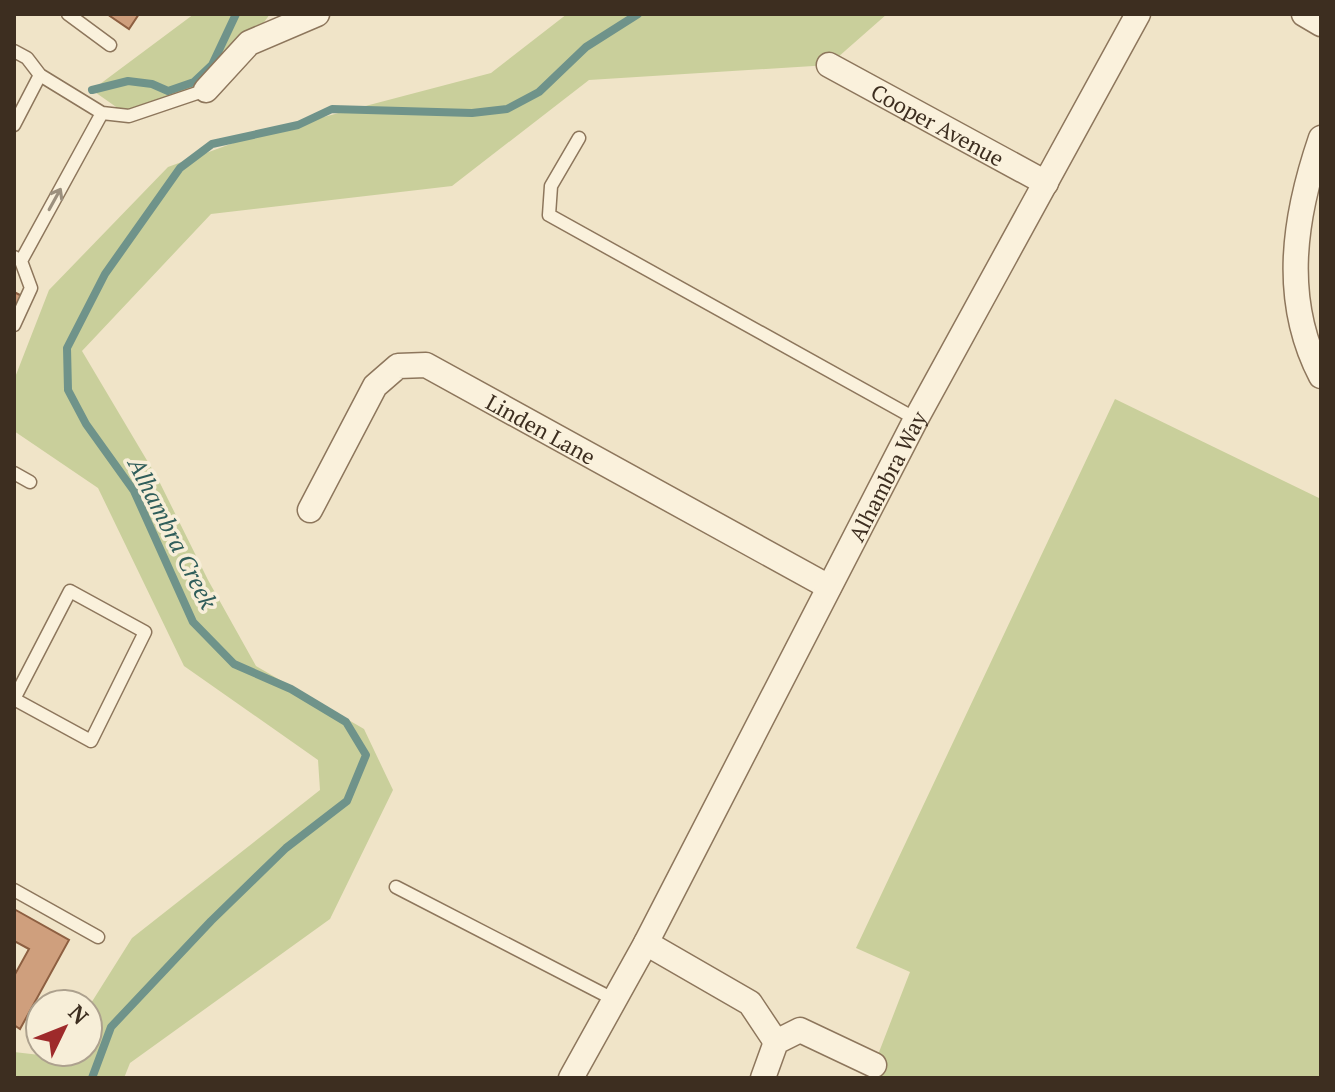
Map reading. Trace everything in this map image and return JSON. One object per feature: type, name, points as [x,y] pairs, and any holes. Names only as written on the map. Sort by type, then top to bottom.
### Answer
[{"type":"street","points":[[206,90],[249,43],[317,14]]},
{"type":"street","name":"Alhambra Way","points":[[571,1078],[646,943],[916,419],[1138,14]]},
{"type":"street","points":[[1304,14],[1321,24]]},
{"type":"street","name":"Cooper Avenue","points":[[829,65],[1046,183]]},
{"type":"street","points":[[1321,138],[1312,164],[1296,240],[1296,299],[1307,349],[1321,376]]},
{"type":"street","name":"Linden Lane","points":[[310,510],[375,386],[398,366],[426,365],[829,587]]},
{"type":"street","points":[[646,943],[750,1003],[776,1042]]},
{"type":"street","points":[[763,1078],[776,1042],[800,1030],[874,1065]]},
{"type":"lane","points":[[68,14],[110,45]]},
{"type":"lane","points":[[14,51],[27,58],[40,75],[102,113],[129,116],[206,90]]},
{"type":"lane","points":[[14,125],[40,75]]},
{"type":"lane","points":[[14,325],[31,288],[18,259],[102,113]]},
{"type":"lane","points":[[579,138],[551,186],[549,215],[916,419]]},
{"type":"lane","points":[[14,473],[30,482]]},
{"type":"lane","points":[[70,591],[145,632],[91,741],[14,700],[70,591]]},
{"type":"lane","points":[[396,887],[615,1000]]},
{"type":"lane","points":[[14,890],[98,937]]},
{"type":"green space","points":[[194,14],[270,14],[249,43],[206,90],[129,116],[92,90]]},
{"type":"green space","points":[[567,14],[887,14],[829,65],[589,80],[452,186],[211,214],[82,351],[158,479],[208,580],[256,666],[364,729],[393,790],[330,919],[130,1063],[124,1078],[14,1078],[14,1052],[24,1053],[24,1068],[104,1068],[104,988],[101,988],[132,938],[320,790],[318,760],[184,666],[98,488],[14,431],[14,380],[49,290],[168,167],[255,135],[491,73]]},
{"type":"green space","points":[[1115,399],[1321,499],[1321,1078],[869,1078],[910,972],[856,948]]},
{"type":"building","points":[[107,14],[139,14],[129,29]]},
{"type":"building","points":[[14,292],[22,296],[14,311]]},
{"type":"building","points":[[14,909],[69,940],[43,988],[24,988],[24,1022],[20,1029],[14,1025],[14,976],[29,949],[14,941]]},
{"type":"waterway","points":[[92,90],[128,81],[152,84],[168,91],[194,82],[212,65],[236,14]]},
{"type":"waterway","name":"Alhambra Creek","points":[[92,1078],[111,1027],[211,921],[286,848],[347,801],[366,755],[346,722],[291,689],[234,664],[193,622],[134,491],[86,424],[68,390],[67,348],[105,274],[180,168],[212,144],[298,125],[332,109],[472,113],[507,109],[539,92],[586,47],[638,14]]}]
